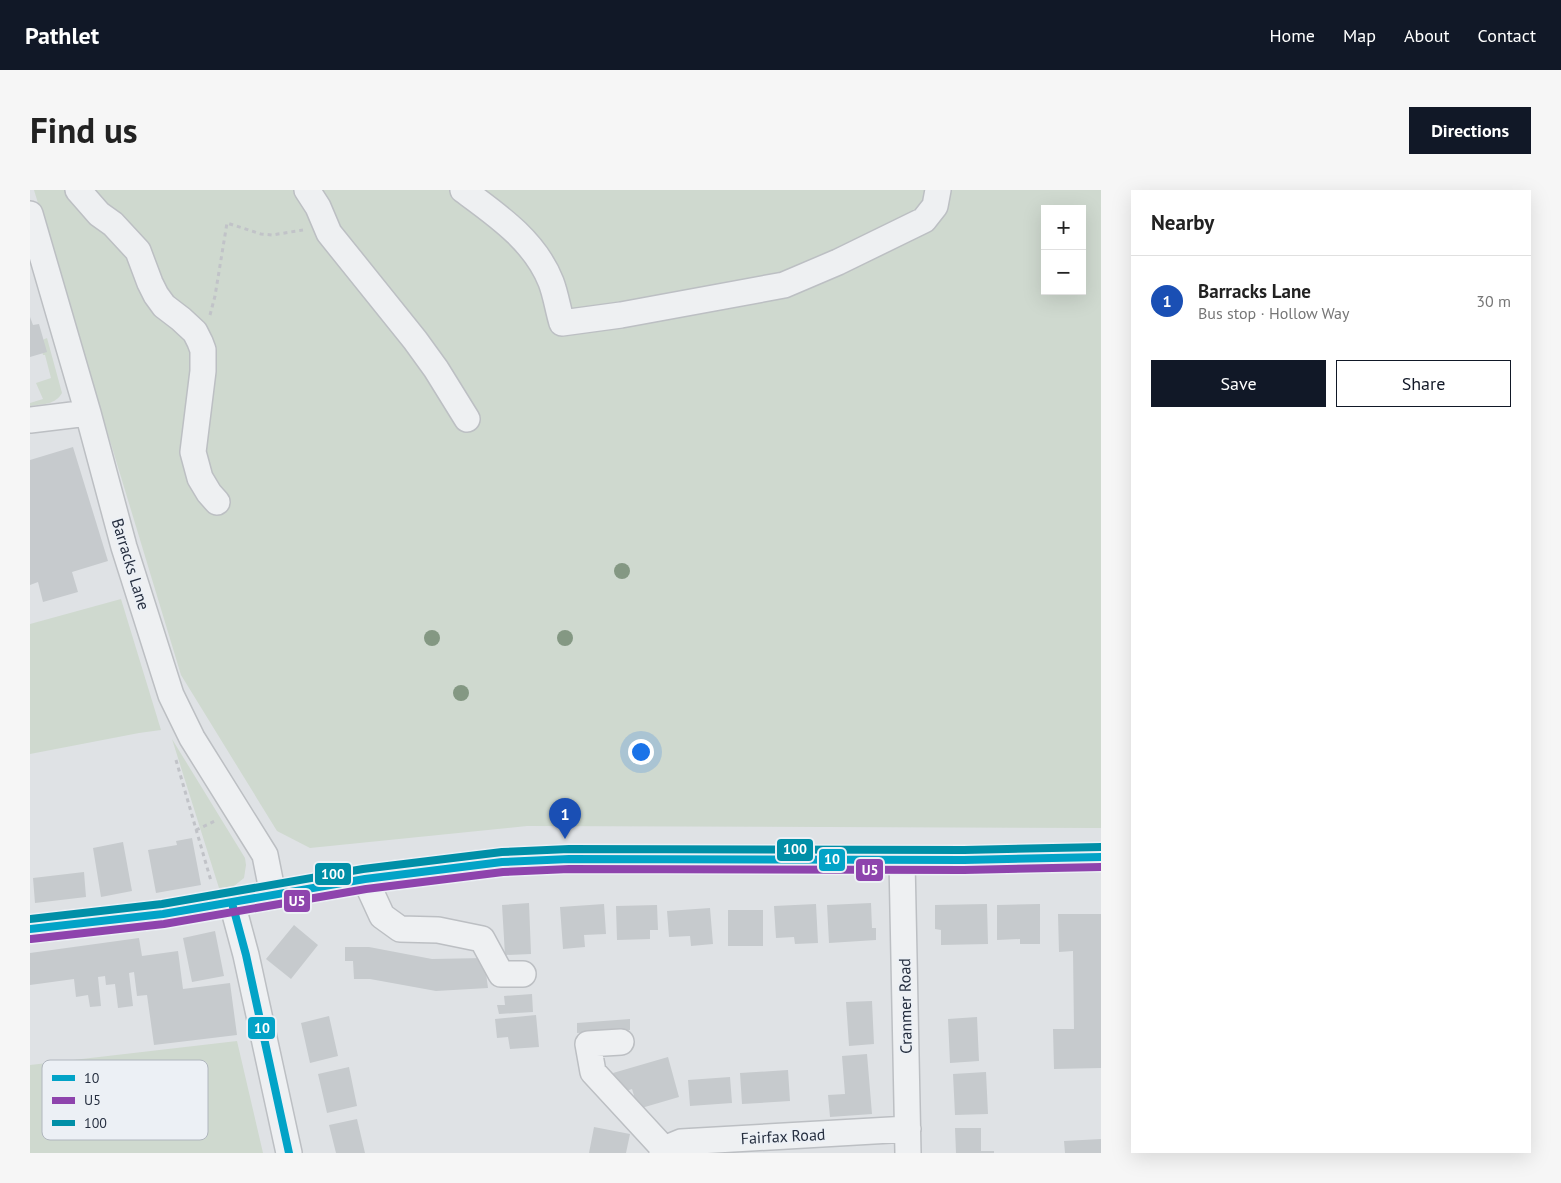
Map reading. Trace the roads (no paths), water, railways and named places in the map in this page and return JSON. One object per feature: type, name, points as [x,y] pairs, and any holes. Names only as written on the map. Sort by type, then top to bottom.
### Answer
[{"type":"main road","points":[[30,929],[157,914],[222,894],[274,895],[365,879],[502,862],[569,858],[964,860],[1101,857]]},
{"type":"street","points":[[78,190],[99,214],[114,224],[138,251],[150,283],[164,306],[195,332],[200,342],[203,350],[203,371],[193,452],[200,478],[217,502]]},
{"type":"street","points":[[307,190],[318,207],[329,233],[415,340],[467,418]]},
{"type":"street","points":[[462,190],[526,242],[539,258],[552,284],[562,323],[784,285],[838,262],[924,220],[936,206],[938,190]]},
{"type":"street","name":"Barracks Lane","points":[[30,214],[88,413],[124,546],[171,695],[192,738],[265,855],[274,895]]},
{"type":"street","points":[[30,420],[88,413]]},
{"type":"street","name":"Cranmer Road","points":[[902,860],[908,1141]]},
{"type":"street","points":[[365,879],[382,916],[400,929],[438,930],[482,939],[501,974],[523,974]]},
{"type":"street","points":[[222,894],[247,963],[289,1153]]},
{"type":"street","points":[[621,1042],[588,1044],[593,1072],[663,1151]]},
{"type":"street","name":"Fairfax Road","points":[[663,1151],[680,1142],[908,1141]]},
{"type":"place","name":"Barracks Lane","points":[[565,839]]}]
